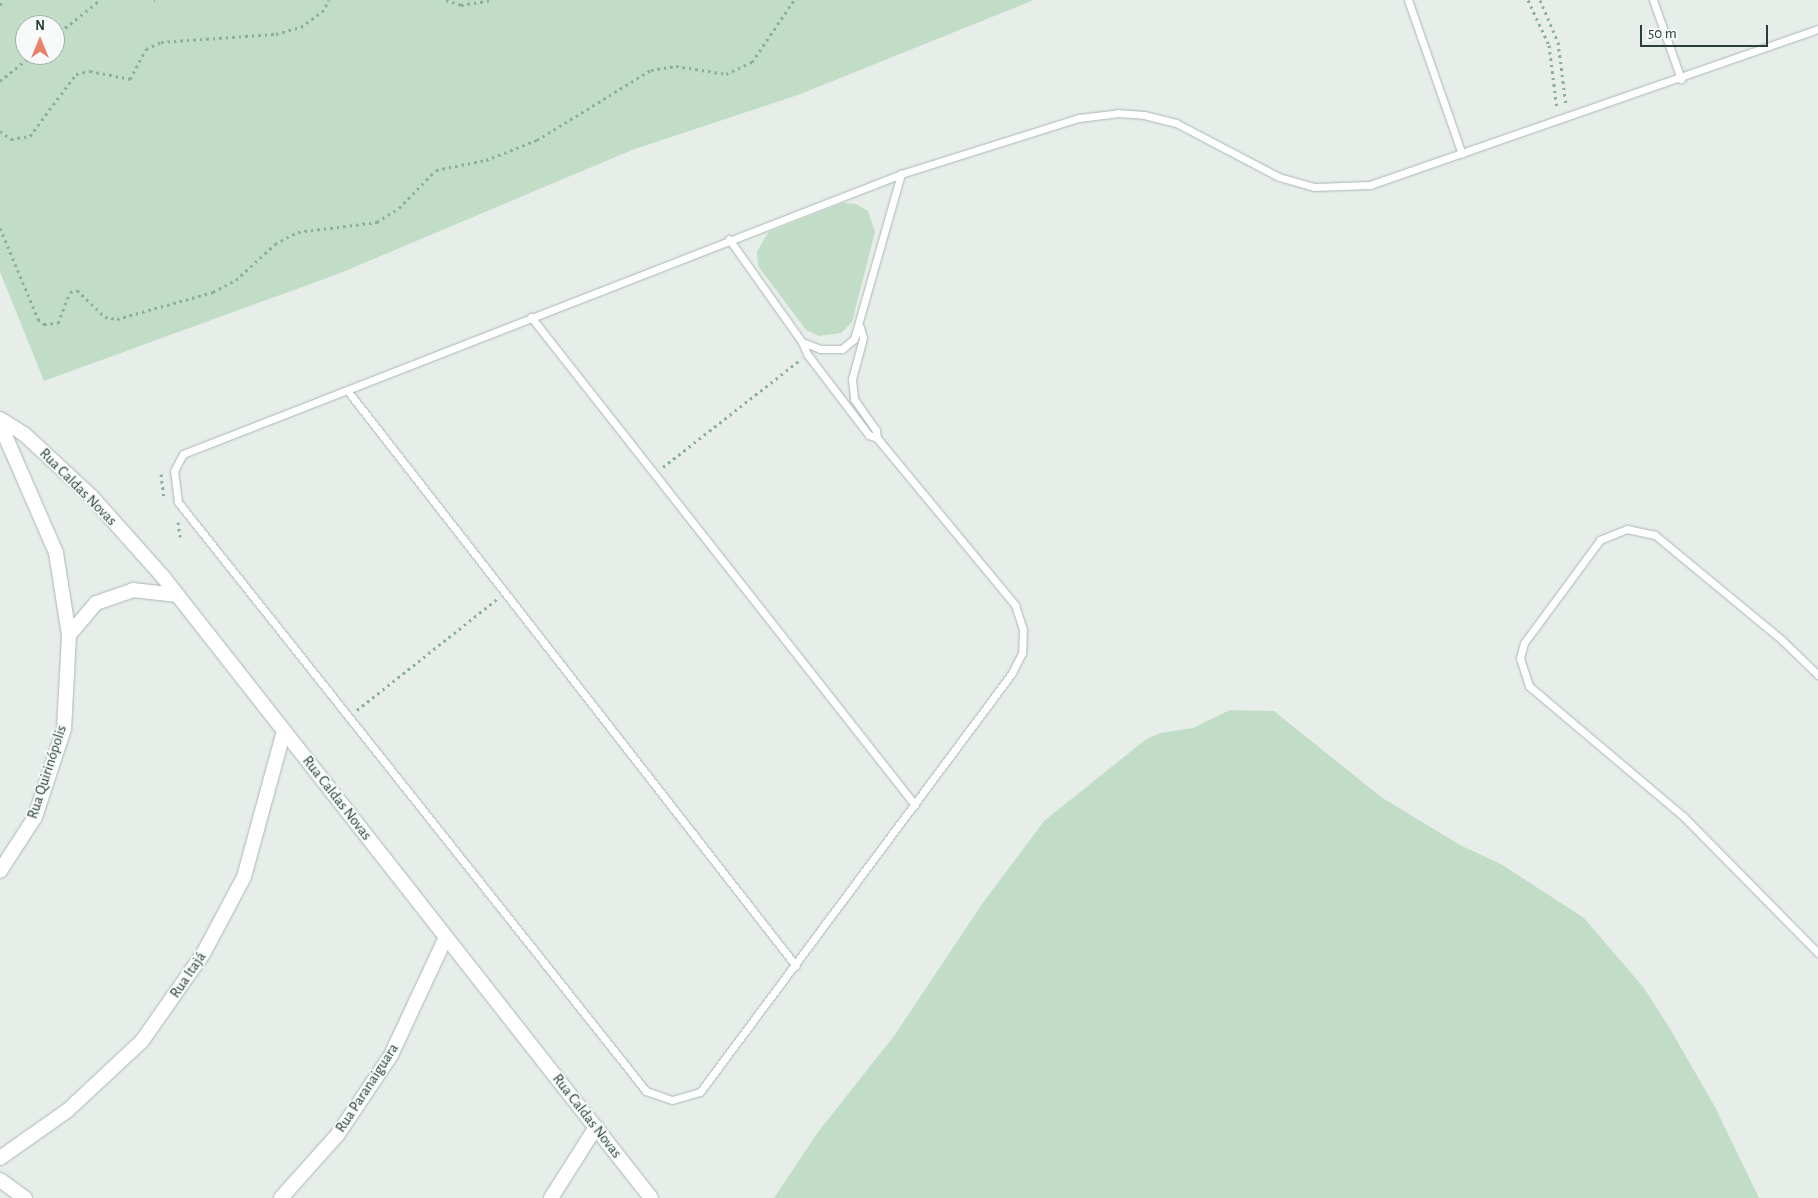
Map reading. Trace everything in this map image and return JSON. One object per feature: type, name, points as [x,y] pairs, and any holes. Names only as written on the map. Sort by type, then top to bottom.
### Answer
[{"type":"street","name":"Rua Caldas Novas","points":[[0,419],[24,434],[91,496],[177,595],[651,1198]]},
{"type":"street","name":"Rua Quirinópolis","points":[[0,424],[56,553],[69,636],[64,729],[34,818],[0,870]]},
{"type":"street","points":[[69,636],[96,603],[133,590],[177,595]]},
{"type":"street","name":"Rua Itajá","points":[[0,1158],[68,1110],[142,1041],[203,954],[244,877],[284,731]]},
{"type":"street","name":"Rua Paranaiguara","points":[[281,1198],[338,1134],[391,1055],[446,937]]},
{"type":"street","points":[[551,1198],[596,1127]]},
{"type":"street","points":[[0,1180],[25,1198]]},
{"type":"lane","points":[[1408,0],[1462,154]]},
{"type":"lane","points":[[1653,0],[1681,79]]},
{"type":"lane","points":[[729,239],[802,342],[808,354],[869,435],[877,438],[1014,605],[1023,629],[1022,653],[1012,673],[796,966],[700,1092],[672,1100],[646,1091],[178,502],[174,488],[174,471],[183,454],[729,239],[901,174],[1079,118],[1117,113],[1144,115],[1176,123],[1279,177],[1314,187],[1370,185],[1558,122],[1818,29]]},
{"type":"lane","points":[[802,342],[820,349],[842,348],[854,339],[860,327],[901,174]]},
{"type":"lane","points":[[532,317],[915,805]]},
{"type":"lane","points":[[860,327],[863,338],[852,391],[854,400],[876,430],[877,438]]},
{"type":"lane","points":[[347,390],[796,966]]},
{"type":"lane","points":[[1818,675],[1782,640],[1655,535],[1627,529],[1600,540],[1524,643],[1520,658],[1529,686],[1683,816],[1818,953]]},
{"type":"path","points":[[0,5],[3,0]]},
{"type":"path","points":[[65,28],[100,0]]},
{"type":"path","points":[[0,131],[11,139],[30,136],[76,74],[90,71],[130,79],[146,49],[161,42],[276,34],[301,27],[322,12],[329,0]]},
{"type":"path","points":[[446,0],[460,5],[491,0]]},
{"type":"path","points":[[0,228],[38,319],[44,324],[58,323],[70,292],[76,290],[105,316],[117,319],[203,295],[236,280],[275,244],[298,232],[377,222],[399,208],[436,170],[486,160],[537,140],[651,70],[676,66],[726,74],[752,62],[794,0]]},
{"type":"path","points":[[1528,0],[1549,44],[1558,122]]},
{"type":"path","points":[[1540,0],[1554,26],[1562,58],[1567,118]]},
{"type":"path","points":[[0,80],[19,65]]},
{"type":"path","points":[[654,473],[808,354]]},
{"type":"path","points":[[348,716],[506,593]]},
{"type":"green space","points":[[0,0],[1034,0],[798,95],[632,150],[338,274],[44,381],[0,272]]},
{"type":"green space","points":[[843,203],[856,204],[868,211],[875,232],[852,322],[841,333],[819,336],[806,330],[758,266],[757,251],[769,232]]},
{"type":"green space","points":[[1230,710],[1274,711],[1381,797],[1460,845],[1501,864],[1584,918],[1644,988],[1669,1027],[1715,1107],[1759,1198],[774,1198],[818,1132],[894,1036],[982,904],[1044,821],[1145,740],[1160,733],[1193,728]]}]
